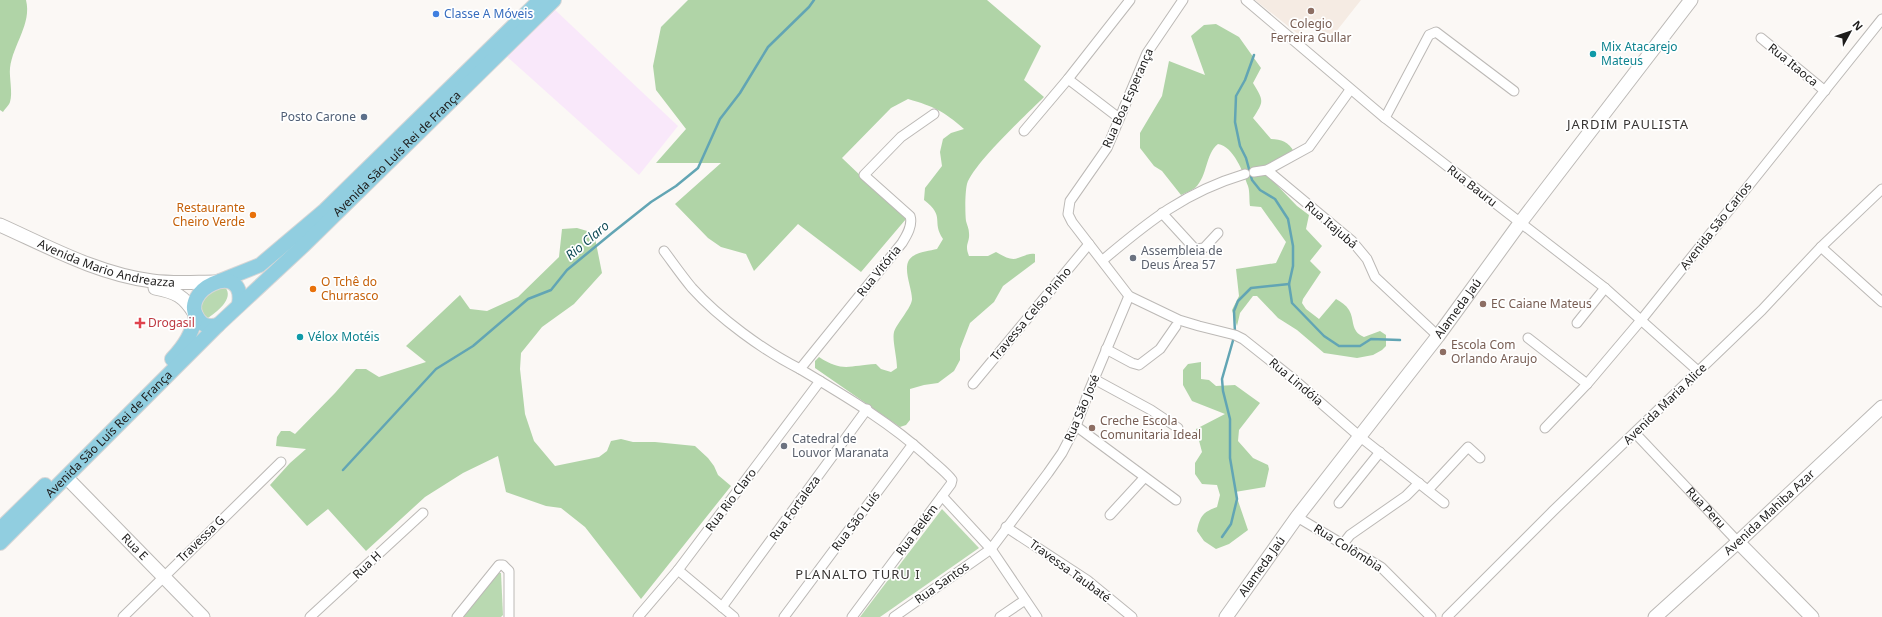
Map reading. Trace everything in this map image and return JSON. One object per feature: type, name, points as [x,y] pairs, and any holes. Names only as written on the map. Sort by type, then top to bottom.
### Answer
[{"type":"main road","name":"Avenida São Luís Rei de França","points":[[219,281],[260,265],[325,210],[540,0]]},
{"type":"main road","name":"Avenida São Luís Rei de França","points":[[239,305],[303,246],[554,0]]},
{"type":"main road","name":"Alameda Jaú","points":[[1226,617],[1297,517],[1438,336],[1520,224],[1691,0]]},
{"type":"main road","name":"Avenida Mario Andreazza","points":[[0,225],[79,261],[120,274],[144,280],[175,283],[219,281]]},
{"type":"main road","name":"Avenida Mario Andreazza","points":[[0,230],[96,273],[123,282],[174,293],[186,300],[196,314]]},
{"type":"main road","points":[[219,281],[228,281],[236,288],[240,296],[239,305],[218,325],[206,325],[202,323],[196,314],[195,304],[198,296],[205,288],[219,281]]},
{"type":"main road","name":"Avenida São Luís Rei de França","points":[[0,529],[182,349],[191,334],[196,314]]},
{"type":"main road","name":"Avenida São Luís Rei de França","points":[[0,543],[218,325]]},
{"type":"main road","name":"Avenida Mahiba Azar","points":[[1655,617],[1866,424],[1882,407]]},
{"type":"main road","name":"Rua E","points":[[66,477],[203,617]]},
{"type":"main road","name":"Rua Peru","points":[[1738,542],[1812,617]]},
{"type":"street","points":[[1024,131],[1068,79],[1130,0]]},
{"type":"street","name":"Rua Boa Esperança","points":[[1129,296],[1103,260],[1072,222],[1068,214],[1068,207],[1070,201],[1107,148],[1151,45],[1183,0]]},
{"type":"street","name":"Rua Bauru","points":[[1246,0],[1350,90],[1604,288],[1698,371]]},
{"type":"street","name":"Avenida São Carlos","points":[[1545,428],[1587,384],[1642,320],[1749,183],[1826,91],[1882,19]]},
{"type":"street","points":[[1385,118],[1429,35],[1433,32],[1436,32],[1514,91]]},
{"type":"street","name":"Rua Itaoca","points":[[1761,38],[1826,91]]},
{"type":"street","points":[[1068,79],[1119,118]]},
{"type":"street","points":[[1103,260],[1145,224],[1204,188],[1250,173],[1268,170],[1309,147],[1350,90]]},
{"type":"street","name":"Rua Vitória","points":[[800,369],[902,243],[912,221],[910,216],[864,175],[901,137],[934,114]]},
{"type":"street","name":"Rua Itajubá","points":[[1268,170],[1352,241],[1367,259],[1375,277],[1438,336]]},
{"type":"street","name":"Avenida Maria Alice","points":[[1447,617],[1553,511],[1762,310],[1821,247],[1882,189]]},
{"type":"street","points":[[1162,213],[1195,249],[1200,250],[1204,248],[1218,233]]},
{"type":"street","name":"Travessa Celso Pinho","points":[[972,384],[1089,244]]},
{"type":"street","points":[[1821,247],[1882,302]]},
{"type":"street","points":[[664,251],[691,287],[707,304],[780,359],[842,393],[913,444]]},
{"type":"street","points":[[1577,323],[1604,288]]},
{"type":"street","name":"Rua São José","points":[[991,549],[1062,453],[1076,426],[1106,349],[1129,296]]},
{"type":"street","name":"Rua Lindóia","points":[[1129,296],[1179,320],[1235,335],[1243,339],[1291,377],[1359,436],[1444,503]]},
{"type":"street","points":[[1106,349],[1132,364],[1139,365],[1160,349],[1176,326]]},
{"type":"street","points":[[1528,338],[1587,384]]},
{"type":"street","points":[[1094,379],[1151,410],[1178,428]]},
{"type":"street","name":"Rua Rio Claro","points":[[638,617],[678,570],[820,381]]},
{"type":"street","name":"Rua Fortaleza","points":[[722,607],[867,410]]},
{"type":"street","points":[[1076,426],[1144,478],[1176,500]]},
{"type":"street","name":"Rua Peru","points":[[1635,433],[1738,542]]},
{"type":"street","name":"Rua Belém","points":[[852,617],[951,484],[952,480],[913,444]]},
{"type":"street","name":"Rua São Luís","points":[[784,617],[913,444]]},
{"type":"street","points":[[1428,490],[1468,447],[1480,458]]},
{"type":"street","points":[[1339,503],[1380,452]]},
{"type":"street","name":"Travessa G","points":[[123,617],[163,576],[281,462]]},
{"type":"street","points":[[1110,515],[1144,478]]},
{"type":"street","points":[[1344,544],[1350,535],[1406,496],[1419,482]]},
{"type":"street","points":[[942,496],[991,549],[1038,617]]},
{"type":"street","name":"Rua H","points":[[310,617],[423,513]]},
{"type":"street","name":"Rua Colômbia","points":[[1297,517],[1381,567],[1430,617]]},
{"type":"street","name":"Travessa Taubaté","points":[[1006,527],[1081,576],[1132,617]]},
{"type":"street","name":"Rua Santos","points":[[894,617],[991,549]]},
{"type":"street","points":[[457,617],[499,565],[507,567],[509,571],[509,617]]},
{"type":"street","points":[[678,570],[734,617]]},
{"type":"street","points":[[1000,617],[1025,600]]},
{"type":"shaded area","name":"Colegio Ferreira Gullar","points":[[1255,0],[1361,0],[1331,38],[1311,23],[1298,34]]},
{"type":"shaded area","points":[[552,7],[678,126],[639,175],[504,54]]},
{"type":"green space","points":[[0,0],[26,0],[27,9],[24,26],[10,68],[10,102],[3,112],[0,110]]},
{"type":"green space","points":[[688,0],[987,0],[1041,46],[1024,80],[1044,97],[1001,139],[979,164],[971,175],[967,184],[965,202],[966,221],[969,232],[967,249],[969,256],[988,256],[996,252],[1007,258],[1015,259],[1028,254],[1035,254],[1035,262],[1003,286],[994,302],[970,323],[960,349],[960,360],[954,371],[938,383],[910,389],[910,420],[906,425],[900,427],[815,368],[815,361],[819,357],[827,362],[841,367],[876,364],[881,369],[891,372],[897,368],[894,332],[910,306],[912,299],[907,274],[907,264],[914,255],[937,249],[943,239],[938,228],[937,215],[931,206],[924,200],[925,188],[942,166],[940,152],[943,139],[951,133],[964,129],[950,117],[938,110],[908,99],[891,108],[842,158],[906,219],[861,272],[798,224],[754,271],[746,254],[721,247],[708,238],[675,204],[721,163],[656,163],[686,129],[656,90],[653,66],[661,27]]},
{"type":"green space","points":[[1216,24],[1239,37],[1261,68],[1253,83],[1261,98],[1261,104],[1253,118],[1271,139],[1284,142],[1290,146],[1294,152],[1268,165],[1269,177],[1297,206],[1309,215],[1306,229],[1322,246],[1310,261],[1321,272],[1303,299],[1302,303],[1306,309],[1319,319],[1336,299],[1345,305],[1349,310],[1355,328],[1360,335],[1364,337],[1380,331],[1386,335],[1386,346],[1373,355],[1357,358],[1324,353],[1297,330],[1278,318],[1257,296],[1253,296],[1240,313],[1237,326],[1232,310],[1239,296],[1236,269],[1276,263],[1286,242],[1261,207],[1250,206],[1249,188],[1243,174],[1233,155],[1224,146],[1218,144],[1214,148],[1199,183],[1195,188],[1181,195],[1162,171],[1154,166],[1140,148],[1140,133],[1162,96],[1169,61],[1205,75],[1191,36],[1204,25]]},
{"type":"green space","points":[[577,228],[594,233],[602,273],[574,304],[542,327],[521,353],[520,369],[525,414],[534,441],[555,466],[599,457],[607,451],[611,441],[621,439],[633,442],[655,442],[695,446],[708,458],[718,475],[731,486],[641,599],[585,527],[561,508],[546,506],[506,492],[498,456],[463,473],[425,497],[366,551],[328,509],[307,526],[270,485],[290,463],[306,449],[276,446],[277,437],[281,431],[290,431],[295,434],[356,369],[366,369],[379,377],[426,362],[406,346],[460,295],[470,309],[487,311],[518,297],[559,257],[562,229]]},
{"type":"green space","points":[[214,287],[225,287],[228,296],[226,301],[219,309],[207,319],[203,318],[198,307]]},
{"type":"green space","points":[[1201,362],[1201,379],[1209,380],[1216,386],[1235,385],[1260,403],[1239,430],[1238,441],[1253,458],[1268,465],[1269,469],[1265,487],[1235,492],[1248,530],[1229,544],[1216,549],[1204,541],[1197,531],[1199,522],[1203,515],[1217,507],[1220,495],[1217,485],[1202,484],[1195,474],[1195,463],[1202,452],[1196,429],[1225,414],[1192,401],[1183,385],[1183,370],[1188,364]]},
{"type":"green space","points":[[942,509],[979,548],[880,617],[860,617]]},
{"type":"green space","points":[[496,573],[501,573],[503,615],[501,617],[462,617]]},
{"type":"waterway","name":"Rio Claro","points":[[343,470],[436,369],[473,346],[528,299],[551,290],[567,270],[651,202],[676,186],[698,168],[720,119],[740,93],[768,47],[809,7],[814,0]]},
{"type":"waterway","points":[[1254,55],[1245,80],[1236,96],[1235,122],[1240,146],[1246,158],[1252,180],[1260,190],[1275,199],[1288,219],[1293,246],[1293,266],[1289,284],[1292,303],[1324,336],[1339,346],[1360,346],[1371,339],[1400,340]]},
{"type":"waterway","points":[[1235,333],[1234,311],[1238,301],[1251,288],[1289,284]]},
{"type":"waterway","points":[[1222,537],[1231,524],[1237,499],[1230,458],[1230,419],[1223,391],[1222,379],[1234,337]]},
{"type":"place","name":"Colegio Ferreira Gullar","points":[[1311,11]]},
{"type":"place","name":"Classe A Móveis","points":[[436,14]]},
{"type":"place","name":"Mix Atacarejo Mateus","points":[[1593,54]]},
{"type":"place","name":"Posto Carone","points":[[364,117]]},
{"type":"place","name":"Restaurante Cheiro Verde","points":[[253,215]]},
{"type":"place","name":"Assembleia de Deus Área 57","points":[[1133,258]]},
{"type":"place","name":"O Tchê do Churrasco","points":[[313,289]]},
{"type":"place","name":"EC Caiane Mateus","points":[[1483,304]]},
{"type":"place","name":"Drogasil","points":[[140,323]]},
{"type":"place","name":"Vélox Motéis","points":[[300,337]]},
{"type":"place","name":"Escola Com Orlando Araujo","points":[[1443,352]]},
{"type":"place","name":"Creche Escola Comunitaria Ideal","points":[[1092,428]]},
{"type":"place","name":"Catedral de Louvor Maranata","points":[[784,446]]},
{"type":"district","name":"JARDIM PAULISTA","points":[[1628,124]]},
{"type":"district","name":"PLANALTO TURU I","points":[[858,574]]}]
